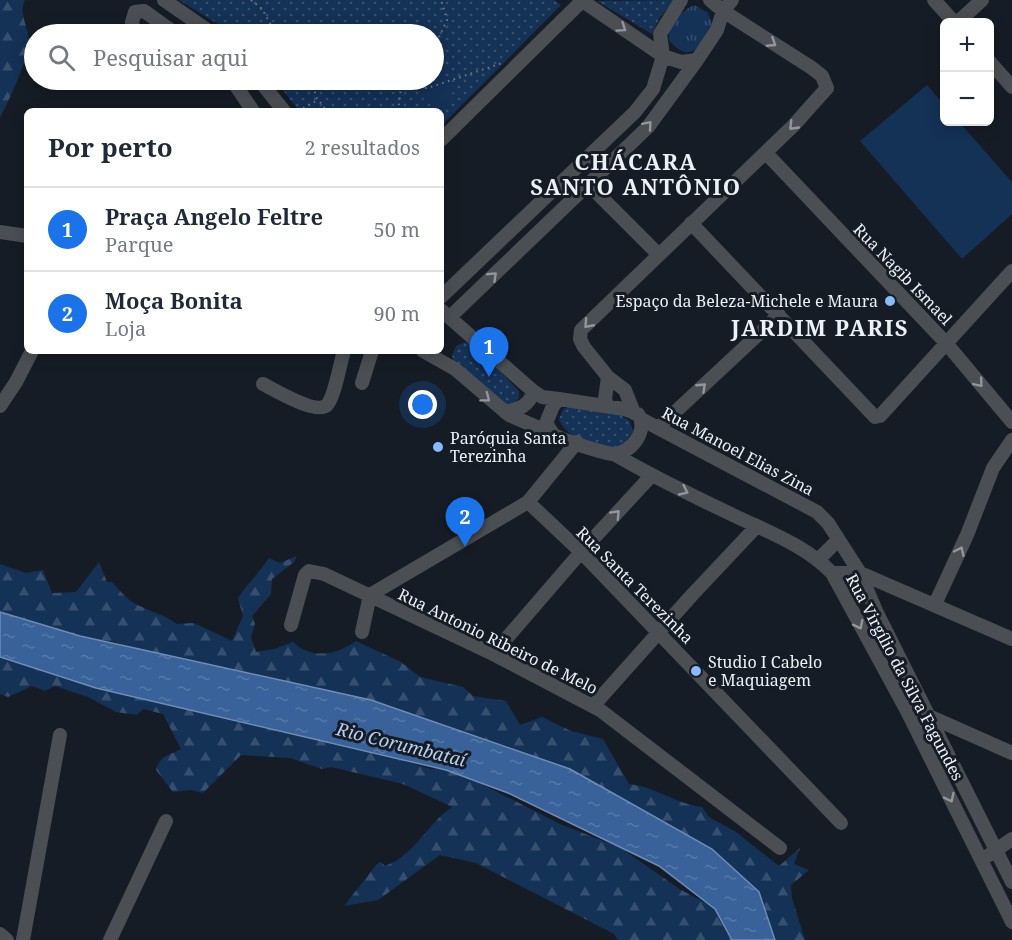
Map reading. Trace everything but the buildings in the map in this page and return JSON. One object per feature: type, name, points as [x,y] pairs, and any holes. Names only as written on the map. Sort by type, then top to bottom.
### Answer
[{"type":"street","points":[[164,0],[199,24]]},
{"type":"street","points":[[444,137],[582,0],[663,56],[681,62],[697,60]]},
{"type":"street","points":[[444,294],[635,112],[652,89],[663,56],[660,34],[681,0]]},
{"type":"street","points":[[614,454],[626,452],[640,435],[638,416],[625,390],[608,377],[584,347],[580,339],[581,330],[766,153],[827,88],[822,76],[727,5],[710,0]]},
{"type":"street","points":[[934,0],[952,18]]},
{"type":"street","points":[[961,18],[982,0]]},
{"type":"street","points":[[506,412],[528,404],[532,391],[446,313],[648,127],[717,30],[727,5]]},
{"type":"street","points":[[132,24],[135,12],[144,11],[162,24]]},
{"type":"street","points":[[994,67],[1012,87]]},
{"type":"street","points":[[238,90],[248,108]]},
{"type":"street","points":[[268,90],[282,108]]},
{"type":"street","name":"Rua Nagib Ismael","points":[[766,153],[946,343],[1012,422]]},
{"type":"street","points":[[588,184],[658,254]]},
{"type":"street","points":[[691,223],[862,406],[875,417],[880,416],[1012,271]]},
{"type":"street","points":[[0,232],[24,236]]},
{"type":"street","points":[[659,427],[779,315]]},
{"type":"street","points":[[0,406],[30,354]]},
{"type":"street","points":[[263,384],[316,408],[323,407],[330,400],[343,354]]},
{"type":"street","points":[[362,383],[371,354]]},
{"type":"street","points":[[437,354],[506,412],[553,434]]},
{"type":"street","points":[[607,406],[605,399],[608,377]]},
{"type":"street","name":"Rua Manoel Elias Zina","points":[[532,391],[542,397],[607,406],[638,416],[801,502],[828,523],[860,573]]},
{"type":"street","points":[[553,434],[546,423],[553,406],[559,399]]},
{"type":"street","name":"Rua Virgílio da Silva Fagundes","points":[[553,434],[614,454],[651,476],[757,526],[819,559],[832,573],[907,711],[1012,922]]},
{"type":"street","points":[[935,604],[967,535],[993,468],[1012,440]]},
{"type":"street","points":[[362,632],[370,595],[528,502],[578,442]]},
{"type":"street","points":[[493,654],[580,552],[651,476]]},
{"type":"street","name":"Rua Santa Terezinha","points":[[528,502],[580,552],[841,823]]},
{"type":"street","points":[[593,706],[757,526]]},
{"type":"street","points":[[819,559],[838,540]]},
{"type":"street","name":"Rua Antonio Ribeiro de Melo","points":[[291,625],[305,575],[309,571],[324,574],[493,654],[593,706],[780,848]]},
{"type":"street","points":[[832,573],[860,573],[1012,639]]},
{"type":"street","name":"Rua Virgílio da Silva Fagundes","points":[[860,573],[927,714],[1012,882]]},
{"type":"street","points":[[907,711],[927,714],[1012,753]]},
{"type":"street","points":[[23,940],[60,735]]},
{"type":"street","points":[[110,940],[166,821]]},
{"type":"street","points":[[980,861],[1012,839]]},
{"type":"street","points":[[0,934],[7,940]]},
{"type":"path","points":[[251,0],[267,16],[271,24]]},
{"type":"path","points":[[441,0],[447,20],[444,26]]},
{"type":"path","points":[[444,83],[507,62]]},
{"type":"path","points":[[315,90],[318,100],[325,108]]},
{"type":"path","points":[[398,108],[401,90]]},
{"type":"path","points":[[303,108],[318,100]]},
{"type":"green space","points":[[0,0],[25,0],[23,5],[25,24],[24,63],[0,118]]},
{"type":"green space","points":[[179,0],[554,0],[561,5],[444,123],[444,108],[297,108],[283,90],[444,90],[444,24],[218,24]]},
{"type":"green space","points":[[675,0],[660,17],[652,34],[597,1]]},
{"type":"green space","points":[[695,5],[708,13],[713,26],[699,46],[689,52],[683,51],[676,48],[669,40],[669,34],[676,19],[685,10]]},
{"type":"green space","points":[[444,78],[457,85],[444,108],[423,99],[428,90],[444,90]]},
{"type":"green space","points":[[927,85],[940,100],[940,126],[963,126],[1012,182],[1012,214],[962,259],[860,141]]},
{"type":"green space","points":[[465,342],[474,344],[519,391],[515,404],[506,404],[454,363],[452,355],[456,346]]},
{"type":"green space","points":[[573,405],[619,414],[630,421],[633,432],[619,449],[584,441],[569,432],[559,419],[563,409]]},
{"type":"green space","points":[[297,556],[294,562],[272,579],[271,594],[252,616],[255,624],[251,637],[256,652],[274,649],[293,642],[300,648],[324,654],[340,650],[356,641],[401,662],[420,677],[463,687],[473,696],[506,701],[520,725],[542,717],[571,731],[603,739],[629,784],[648,788],[683,803],[702,807],[709,817],[736,832],[779,866],[800,848],[794,864],[809,870],[791,885],[792,898],[805,940],[760,940],[703,859],[115,642],[63,635],[0,615],[0,564],[26,573],[43,570],[52,593],[76,592],[99,562],[107,582],[112,582],[133,602],[177,624],[194,623],[232,641],[243,616],[238,598],[269,558],[280,563]]},
{"type":"green space","points":[[0,640],[431,769],[443,768],[480,783],[560,824],[621,848],[681,890],[712,906],[723,918],[735,940],[618,940],[614,934],[476,863],[440,855],[378,900],[344,906],[377,864],[381,862],[385,866],[404,855],[452,807],[403,784],[331,767],[322,769],[290,758],[241,755],[203,793],[191,790],[173,792],[156,770],[162,759],[181,749],[163,714],[143,709],[137,715],[116,712],[88,697],[55,686],[45,691],[32,686],[8,697],[0,694]]},
{"type":"water","name":"Rio Corumbataí","points":[[0,612],[80,636],[371,700],[570,769],[712,849],[759,892],[775,940],[732,940],[715,909],[659,866],[508,793],[446,770],[96,688],[0,657]]},
{"type":"place","name":"Espaço da Beleza-Michele e Maura","points":[[890,301]]},
{"type":"place","name":"Praça Angelo Feltre","points":[[489,377]]},
{"type":"place","name":"Paróquia Santa Terezinha","points":[[438,447]]},
{"type":"place","name":"Moça Bonita","points":[[465,547]]},
{"type":"place","name":"Studio I Cabelo e Maquiagem","points":[[696,671]]},
{"type":"district","name":"CHÁCARA SANTO ANTÔNIO","points":[[636,174]]},
{"type":"district","name":"JARDIM PARIS","points":[[820,328]]}]
